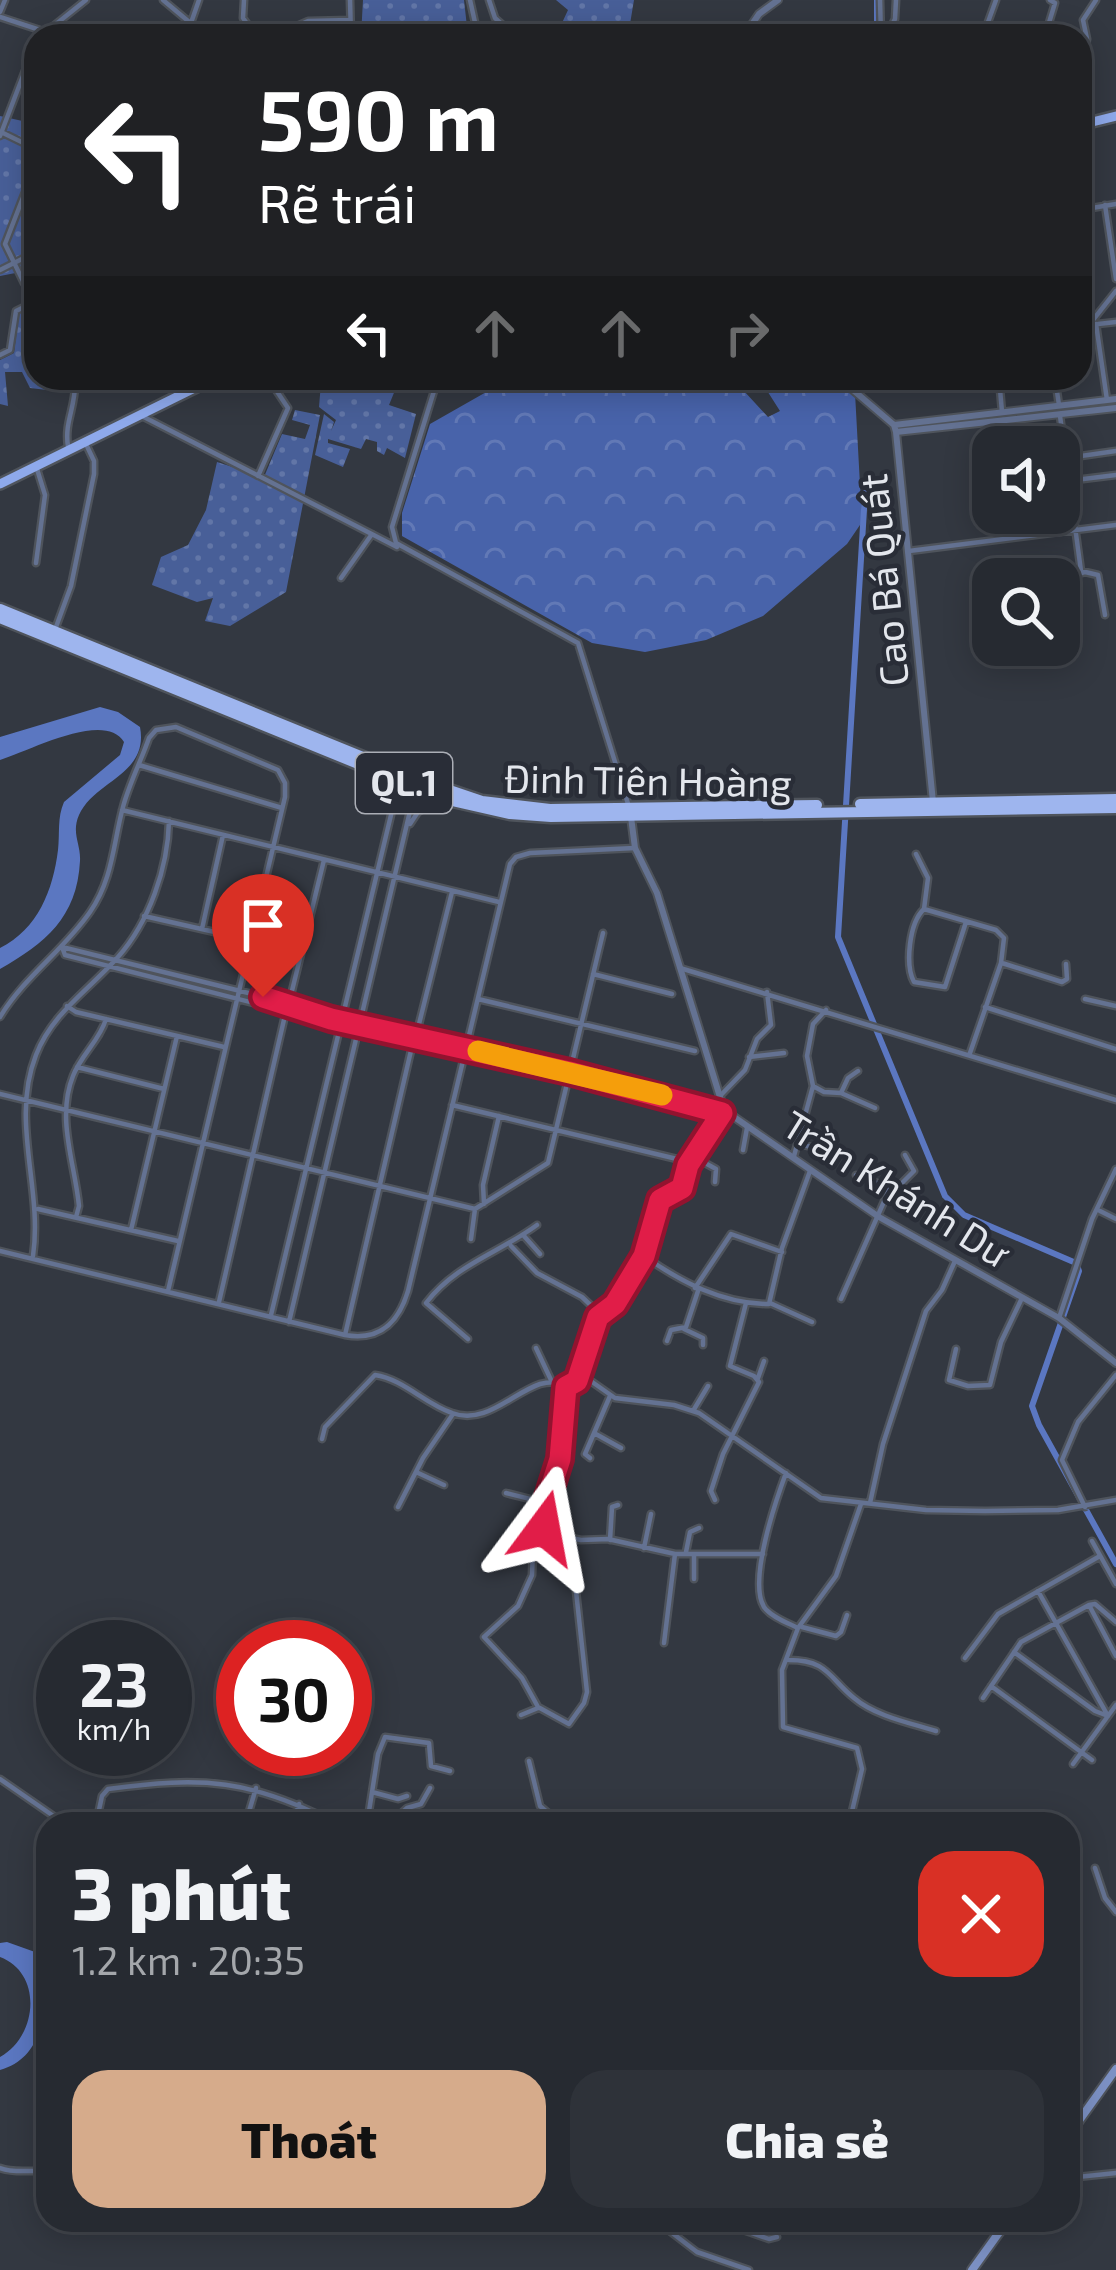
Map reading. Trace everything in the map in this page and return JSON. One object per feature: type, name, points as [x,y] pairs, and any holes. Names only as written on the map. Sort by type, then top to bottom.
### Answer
[{"type":"highway","name":"Đinh Tiên Hoàng","points":[[3,618],[55,631],[482,801],[630,813]]},
{"type":"highway","name":"Đinh Tiên Hoàng","points":[[3,618],[449,801],[510,814],[1116,799]]},
{"type":"highway","points":[[1116,799],[1116,808]]},
{"type":"highway","name":"Đinh Tiên Hoàng","points":[[855,807],[1116,808]]},
{"type":"main road","points":[[0,484],[181,390]]},
{"type":"main road","points":[[1080,2119],[1116,2069]]},
{"type":"main road","points":[[971,2270],[999,2232]]},
{"type":"street","points":[[0,15],[5,0]]},
{"type":"street","points":[[56,24],[86,0]]},
{"type":"street","points":[[163,0],[196,24]]},
{"type":"street","points":[[192,20],[200,0]]},
{"type":"street","points":[[350,0],[350,24]]},
{"type":"street","points":[[752,24],[778,0]]},
{"type":"street","points":[[301,24],[350,20]]},
{"type":"street","points":[[0,133],[24,72]]},
{"type":"street","points":[[24,195],[5,244],[24,283]]},
{"type":"street","points":[[1092,207],[1116,203]]},
{"type":"street","points":[[1105,205],[1116,279]]},
{"type":"street","points":[[0,270],[24,258]]},
{"type":"street","points":[[895,428],[1112,404],[1092,325],[1116,291]]},
{"type":"street","points":[[0,355],[10,350],[16,311],[24,307]]},
{"type":"street","points":[[1092,325],[1116,322]]},
{"type":"street","points":[[68,450],[66,428],[75,390]]},
{"type":"street","points":[[258,476],[288,408],[276,390]]},
{"type":"street","points":[[402,550],[392,527],[434,390]]},
{"type":"street","name":"Cao Bá Quát","points":[[852,390],[895,428],[934,802]]},
{"type":"street","points":[[1000,390],[1003,426]]},
{"type":"street","points":[[1056,390],[1062,426]]},
{"type":"street","points":[[140,415],[578,644],[630,813],[635,848],[657,893],[723,1111],[693,1157],[682,1188],[664,1196],[655,1210],[644,1256],[615,1304],[600,1314],[577,1381]]},
{"type":"street","points":[[55,631],[70,586],[94,474],[85,442]]},
{"type":"street","points":[[1080,456],[1116,451]]},
{"type":"street","points":[[35,466],[45,495],[36,563]]},
{"type":"street","points":[[1080,480],[1116,475]]},
{"type":"street","points":[[1080,529],[1116,525]]},
{"type":"street","points":[[341,578],[372,534]]},
{"type":"street","points":[[909,551],[1028,534]]},
{"type":"street","points":[[1076,534],[1082,573],[1098,575],[1105,615]]},
{"type":"street","points":[[0,1017],[28,978],[62,947],[101,893],[117,848],[122,810],[149,738],[157,730],[176,727],[278,770],[285,782],[282,808],[168,1291]]},
{"type":"street","points":[[354,764],[376,780],[391,815]]},
{"type":"street","points":[[140,765],[282,808]]},
{"type":"street","points":[[271,1315],[396,780]]},
{"type":"street","points":[[290,1322],[416,788]]},
{"type":"street","points":[[406,829],[425,807],[449,801]]},
{"type":"street","points":[[122,810],[499,902]]},
{"type":"street","points":[[33,1258],[37,1209],[24,1133],[29,1076],[43,1038],[67,1006],[116,960],[144,916],[164,860],[169,821]]},
{"type":"street","points":[[202,929],[224,835]]},
{"type":"street","points":[[0,1251],[345,1335],[370,1337],[390,1326],[408,1291],[499,902],[516,857],[635,848]]},
{"type":"street","points":[[916,854],[928,878],[924,909],[914,921],[909,973],[918,984],[946,986],[966,922]]},
{"type":"street","points":[[219,1302],[324,860]]},
{"type":"street","points":[[345,1335],[452,892]]},
{"type":"street","points":[[924,909],[1002,933],[1005,940],[970,1053]]},
{"type":"street","points":[[144,916],[250,940]]},
{"type":"street","points":[[0,1094],[475,1209],[545,1168],[603,933]]},
{"type":"street","points":[[62,947],[237,990],[375,1033],[703,1112],[723,1111]]},
{"type":"street","points":[[62,947],[65,955],[236,999],[287,1007]]},
{"type":"street","points":[[1001,963],[1062,982],[1067,979],[1066,964]]},
{"type":"street","points":[[680,968],[1116,1100]]},
{"type":"street","points":[[593,974],[672,994]]},
{"type":"street","points":[[720,1096],[745,1070],[757,1039],[771,1025],[766,992]]},
{"type":"street","points":[[478,999],[694,1051]]},
{"type":"street","points":[[1084,999],[1116,1006]]},
{"type":"street","points":[[67,1006],[224,1047]]},
{"type":"street","points":[[986,1007],[1116,1049]]},
{"type":"street","points":[[793,1159],[812,1086],[807,1056],[813,1024],[826,1010]]},
{"type":"street","points":[[76,1217],[67,1110],[77,1067],[106,1019]]},
{"type":"street","points":[[131,1230],[177,1036]]},
{"type":"street","points":[[749,1058],[784,1053]]},
{"type":"street","points":[[77,1067],[164,1089]]},
{"type":"street","points":[[841,1093],[848,1078],[858,1071]]},
{"type":"street","points":[[812,1086],[875,1108]]},
{"type":"street","points":[[452,1105],[677,1159]]},
{"type":"street","name":"Trần Khánh Dư","points":[[723,1111],[879,1216],[1061,1320],[1116,1363]]},
{"type":"street","points":[[484,1205],[499,1116]]},
{"type":"street","points":[[743,1150],[748,1128]]},
{"type":"street","points":[[799,1144],[832,1152],[835,1141]]},
{"type":"street","points":[[841,1299],[890,1188],[909,1179],[915,1168],[904,1155]]},
{"type":"street","points":[[693,1157],[713,1166],[716,1182]]},
{"type":"street","points":[[1061,1320],[1116,1169]]},
{"type":"street","points":[[770,1303],[810,1172]]},
{"type":"street","points":[[896,1172],[909,1179]]},
{"type":"street","points":[[856,1175],[890,1188]]},
{"type":"street","points":[[37,1209],[178,1241]]},
{"type":"street","points":[[471,1239],[475,1209]]},
{"type":"street","points":[[1098,1210],[1116,1220]]},
{"type":"street","points":[[468,1339],[426,1303],[460,1271],[511,1246],[537,1225]]},
{"type":"street","points":[[684,1329],[697,1288],[731,1234],[782,1252]]},
{"type":"street","points":[[523,1235],[540,1254]]},
{"type":"street","points":[[511,1246],[537,1273],[582,1297],[600,1314]]},
{"type":"street","points":[[644,1256],[697,1288],[746,1303],[770,1303],[812,1322]]},
{"type":"street","points":[[870,1503],[883,1444],[926,1311],[955,1261]]},
{"type":"street","points":[[956,1349],[949,1380],[990,1385],[1001,1342],[1022,1298]]},
{"type":"street","points":[[746,1303],[730,1366],[758,1378]]},
{"type":"street","points":[[667,1341],[671,1330],[684,1329],[703,1338],[703,1345]]},
{"type":"street","points":[[536,1348],[551,1382]]},
{"type":"street","points":[[715,1500],[711,1491],[749,1407],[764,1360]]},
{"type":"street","points":[[582,1368],[585,1377],[610,1396],[692,1411],[821,1498],[946,1510],[1084,1507],[1116,1499]]},
{"type":"street","points":[[322,1439],[325,1427],[378,1374],[454,1414],[477,1416],[551,1382],[566,1387],[585,1377]]},
{"type":"street","points":[[1084,1507],[1062,1460],[1078,1422],[1116,1375]]},
{"type":"street","points":[[692,1411],[708,1386]]},
{"type":"street","points":[[566,1387],[560,1459],[546,1503],[546,1533],[533,1550],[532,1575],[518,1606],[484,1637],[522,1678],[538,1707],[569,1724],[586,1701],[570,1536]]},
{"type":"street","points":[[590,1459],[585,1454],[610,1396]]},
{"type":"street","points":[[398,1507],[454,1414]]},
{"type":"street","points":[[593,1433],[621,1448]]},
{"type":"street","points":[[416,1471],[444,1485]]},
{"type":"street","points":[[786,1473],[767,1527],[763,1605],[799,1627],[832,1637],[841,1632],[847,1615]]},
{"type":"street","points":[[506,1493],[546,1503]]},
{"type":"street","points":[[852,1812],[861,1757],[851,1744],[783,1727],[782,1670],[799,1627],[836,1576],[861,1504]]},
{"type":"street","points":[[610,1540],[610,1512],[619,1505]]},
{"type":"street","points":[[644,1548],[651,1514]]},
{"type":"street","points":[[685,1555],[690,1532],[699,1528]]},
{"type":"street","points":[[546,1533],[694,1556],[763,1554]]},
{"type":"street","points":[[1092,1541],[1116,1584]]},
{"type":"street","points":[[664,1643],[675,1554]]},
{"type":"street","points":[[694,1556],[694,1579]]},
{"type":"street","points":[[965,1658],[998,1614],[1100,1556]]},
{"type":"street","points":[[1038,1591],[1108,1716]]},
{"type":"street","points":[[982,1698],[1021,1642],[1088,1605],[1095,1604],[1116,1622]]},
{"type":"street","points":[[1088,1605],[1116,1656]]},
{"type":"street","points":[[1014,1652],[1108,1716]]},
{"type":"street","points":[[786,1660],[814,1664],[840,1681],[854,1699],[936,1731]]},
{"type":"street","points":[[991,1686],[1092,1760]]},
{"type":"street","points":[[1073,1764],[1116,1705]]},
{"type":"street","points":[[521,1715],[538,1707]]},
{"type":"street","points":[[369,1812],[386,1736],[429,1743],[431,1766],[450,1771]]},
{"type":"street","points":[[529,1761],[540,1806],[547,1812]]},
{"type":"street","points":[[0,1779],[48,1812]]},
{"type":"street","points":[[98,1812],[101,1796],[108,1789],[184,1780],[256,1788],[314,1812]]},
{"type":"street","points":[[249,1812],[256,1788]]},
{"type":"street","points":[[403,1812],[421,1804],[430,1788]]},
{"type":"street","points":[[372,1792],[407,1796]]},
{"type":"street","points":[[297,1812],[299,1804]]},
{"type":"street","points":[[1095,1868],[1105,1898],[1116,1912]]},
{"type":"street","points":[[0,2168],[36,2171]]},
{"type":"street","points":[[1080,2177],[1116,2173]]},
{"type":"street","points":[[672,2232],[697,2252],[748,2270]]},
{"type":"street","points":[[749,2232],[777,2237]]},
{"type":"shaded area","points":[[363,0],[464,0],[467,24],[362,24]]},
{"type":"shaded area","points":[[556,0],[634,0],[630,24],[562,24],[568,10]]},
{"type":"shaded area","points":[[0,116],[24,121],[24,271],[0,276]]},
{"type":"shaded area","points":[[24,311],[24,376],[5,372],[8,406],[0,404],[0,360],[14,353],[19,313]]},
{"type":"shaded area","points":[[320,390],[395,390],[389,405],[416,414],[405,458],[387,448],[384,455],[377,451],[377,442],[366,439],[361,449],[328,439],[328,443],[350,449],[343,467],[315,455],[324,414],[334,422],[331,431],[336,420],[319,407]]},
{"type":"shaded area","points":[[295,410],[320,415],[286,592],[230,626],[205,621],[213,598],[197,602],[152,585],[161,557],[188,545],[206,510],[217,462],[264,477],[282,434],[305,439],[310,425],[292,420]]},
{"type":"shaded area","points":[[100,707],[140,727],[137,756],[79,815],[78,881],[56,927],[0,969],[0,948],[34,919],[47,894],[64,802],[120,755],[124,742],[114,733],[84,731],[0,760],[0,737]]},
{"type":"shaded area","points":[[0,1943],[35,1952],[36,2039],[17,2062],[0,2070],[0,2057],[22,2035],[30,2005],[23,1976],[0,1957]]},
{"type":"green space","points":[[490,390],[743,390],[768,417],[780,411],[767,390],[852,390],[862,522],[847,544],[763,616],[706,640],[645,652],[592,643],[402,536],[402,513],[430,424]]},
{"type":"waterway","points":[[877,0],[877,24]]},
{"type":"waterway","points":[[865,493],[838,937],[945,1196],[964,1215],[1076,1263],[1079,1271],[1032,1406],[1116,1564]]},
{"type":"slow traffic","points":[[478,1051],[662,1095]]},
{"type":"route","points":[[263,997],[331,1019],[569,1072],[722,1113],[688,1165],[682,1188],[660,1200],[644,1256],[615,1304],[598,1317],[577,1381],[566,1387],[560,1459],[546,1503],[544,1528]]}]
